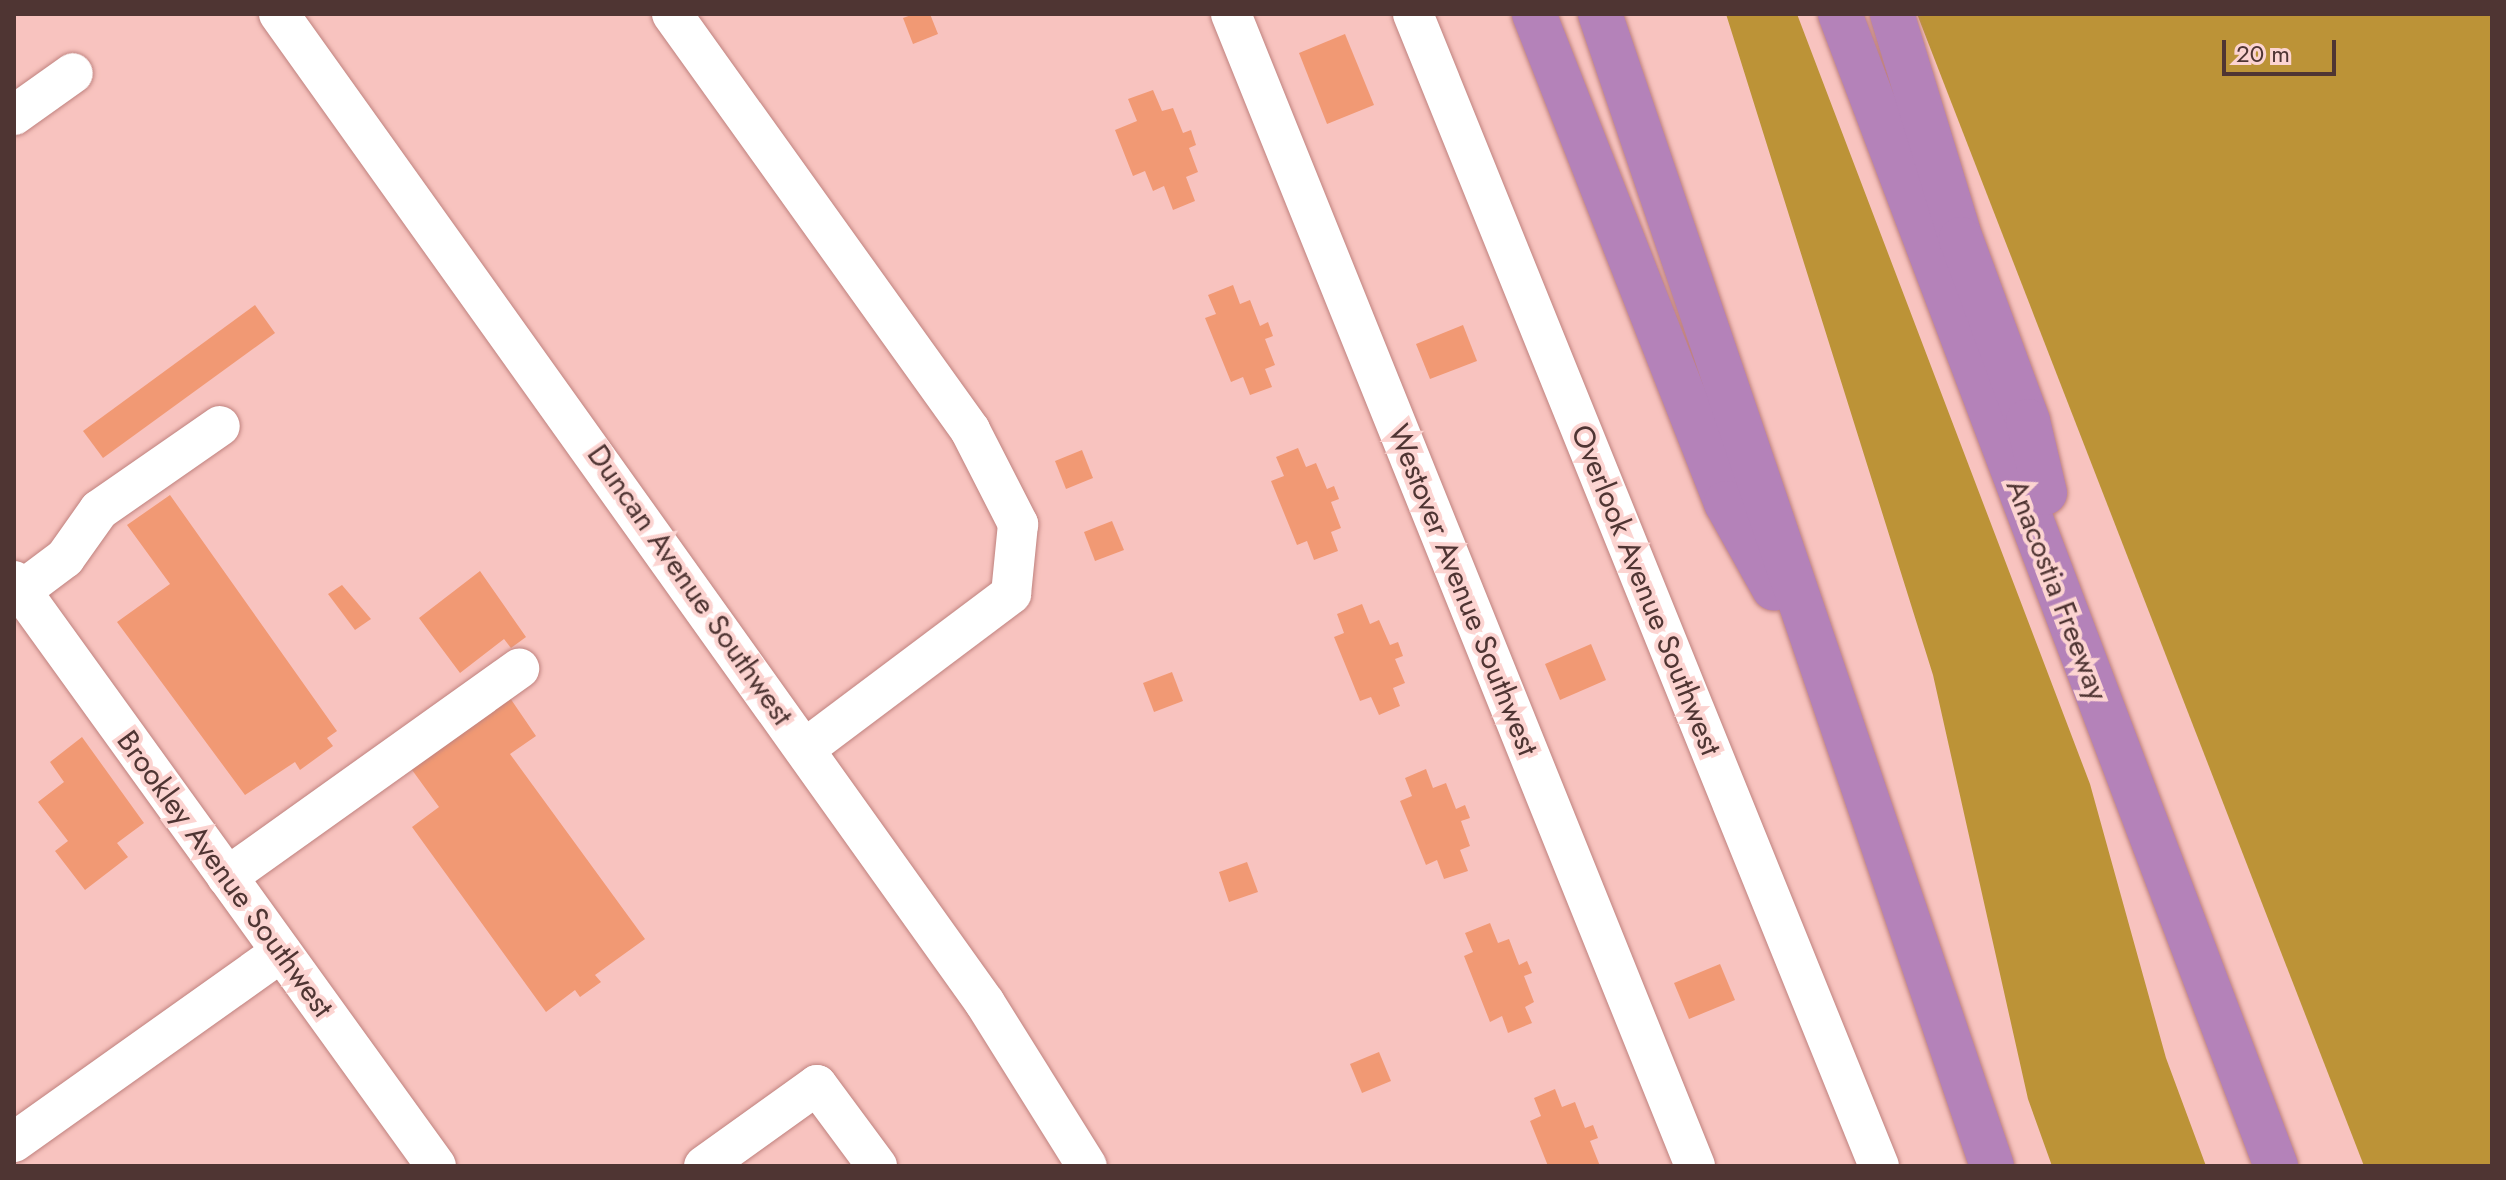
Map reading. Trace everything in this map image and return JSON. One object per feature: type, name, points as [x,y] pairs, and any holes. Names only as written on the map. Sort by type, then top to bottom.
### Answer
[{"type":"highway","points":[[1534,14],[1726,503],[1830,693]]},
{"type":"highway","points":[[1600,14],[1992,1166]]},
{"type":"highway","name":"Anacostia Freeway","points":[[1840,14],[2276,1166]]},
{"type":"highway","points":[[1892,14],[1961,239],[2028,421],[2088,670]]},
{"type":"street","name":"Duncan Avenue Southwest","points":[[279,14],[806,748],[985,1003],[1087,1166]]},
{"type":"street","points":[[672,14],[970,430],[1018,524],[1011,594],[806,748]]},
{"type":"street","name":"Westover Avenue Southwest","points":[[1231,14],[1695,1166]]},
{"type":"street","name":"Overlook Avenue Southwest","points":[[1413,14],[1879,1166]]},
{"type":"street","points":[[14,115],[73,73]]},
{"type":"street","points":[[18,586],[65,558],[99,510],[220,426]]},
{"type":"street","name":"Brookley Avenue Southwest","points":[[18,586],[436,1166]]},
{"type":"street","points":[[227,877],[519,669]]},
{"type":"street","points":[[14,1142],[281,952]]},
{"type":"street","points":[[704,1166],[817,1085],[877,1166]]},
{"type":"shaded area","points":[[1726,14],[1797,14],[2090,784],[2166,1058],[2206,1166],[2052,1166],[2028,1099],[1933,675]]},
{"type":"shaded area","points":[[1917,14],[2492,14],[2492,1166],[2364,1166]]},
{"type":"building","points":[[930,14],[938,34],[913,44],[903,18]]},
{"type":"building","points":[[1345,34],[1374,105],[1327,124],[1299,53]]},
{"type":"building","points":[[1153,90],[1162,111],[1173,108],[1183,133],[1191,130],[1196,145],[1189,148],[1198,172],[1186,177],[1195,201],[1173,210],[1164,186],[1153,191],[1145,171],[1133,176],[1115,130],[1137,121],[1128,99]]},
{"type":"building","points":[[1233,285],[1240,304],[1250,300],[1260,326],[1268,322],[1273,336],[1265,339],[1275,365],[1265,369],[1272,387],[1250,395],[1243,377],[1231,382],[1205,318],[1216,314],[1208,295]]},
{"type":"building","points":[[255,305],[275,333],[103,458],[83,431]]},
{"type":"building","points":[[1463,325],[1477,361],[1430,379],[1416,344]]},
{"type":"building","points":[[1298,448],[1306,467],[1316,463],[1327,489],[1334,486],[1339,499],[1331,502],[1341,528],[1331,532],[1338,551],[1314,560],[1307,541],[1297,545],[1271,481],[1284,476],[1276,457]]},
{"type":"building","points":[[1082,450],[1093,478],[1066,489],[1055,461]]},
{"type":"building","points":[[170,495],[337,731],[327,738],[333,746],[300,770],[295,762],[245,795],[117,622],[170,584],[127,525]]},
{"type":"building","points":[[1112,521],[1124,550],[1095,561],[1084,532]]},
{"type":"building","points":[[480,571],[526,637],[511,648],[504,639],[460,673],[419,618]]},
{"type":"building","points":[[342,585],[371,619],[355,630],[328,594]]},
{"type":"building","points":[[1362,604],[1370,624],[1379,620],[1390,645],[1398,642],[1403,656],[1395,659],[1405,683],[1393,688],[1400,706],[1379,715],[1371,697],[1360,701],[1334,637],[1344,633],[1337,614]]},
{"type":"building","points":[[1591,644],[1606,680],[1560,700],[1545,664]]},
{"type":"building","points":[[1172,672],[1183,701],[1154,712],[1143,683]]},
{"type":"building","points":[[506,692],[536,736],[510,754],[645,939],[595,975],[601,982],[580,997],[575,990],[546,1012],[412,827],[439,807],[407,763]]},
{"type":"building","points":[[82,737],[144,823],[117,843],[128,857],[85,890],[55,851],[68,841],[38,802],[64,782],[50,762]]},
{"type":"building","points":[[1426,769],[1433,788],[1446,783],[1456,809],[1465,805],[1470,818],[1461,821],[1470,846],[1460,850],[1468,871],[1444,879],[1437,860],[1426,865],[1400,801],[1412,796],[1405,778]]},
{"type":"building","points":[[1247,862],[1258,892],[1229,902],[1219,872]]},
{"type":"building","points":[[1490,923],[1498,943],[1509,939],[1519,965],[1527,961],[1532,973],[1524,976],[1534,1002],[1525,1007],[1532,1023],[1508,1033],[1502,1016],[1490,1022],[1464,956],[1473,952],[1465,933]]},
{"type":"building","points":[[1720,964],[1735,1000],[1689,1019],[1674,983]]},
{"type":"building","points":[[1379,1052],[1391,1081],[1362,1093],[1350,1064]]},
{"type":"building","points":[[1555,1089],[1562,1107],[1575,1102],[1585,1128],[1593,1125],[1598,1138],[1590,1141],[1600,1166],[1548,1166],[1530,1121],[1541,1116],[1534,1098]]}]
